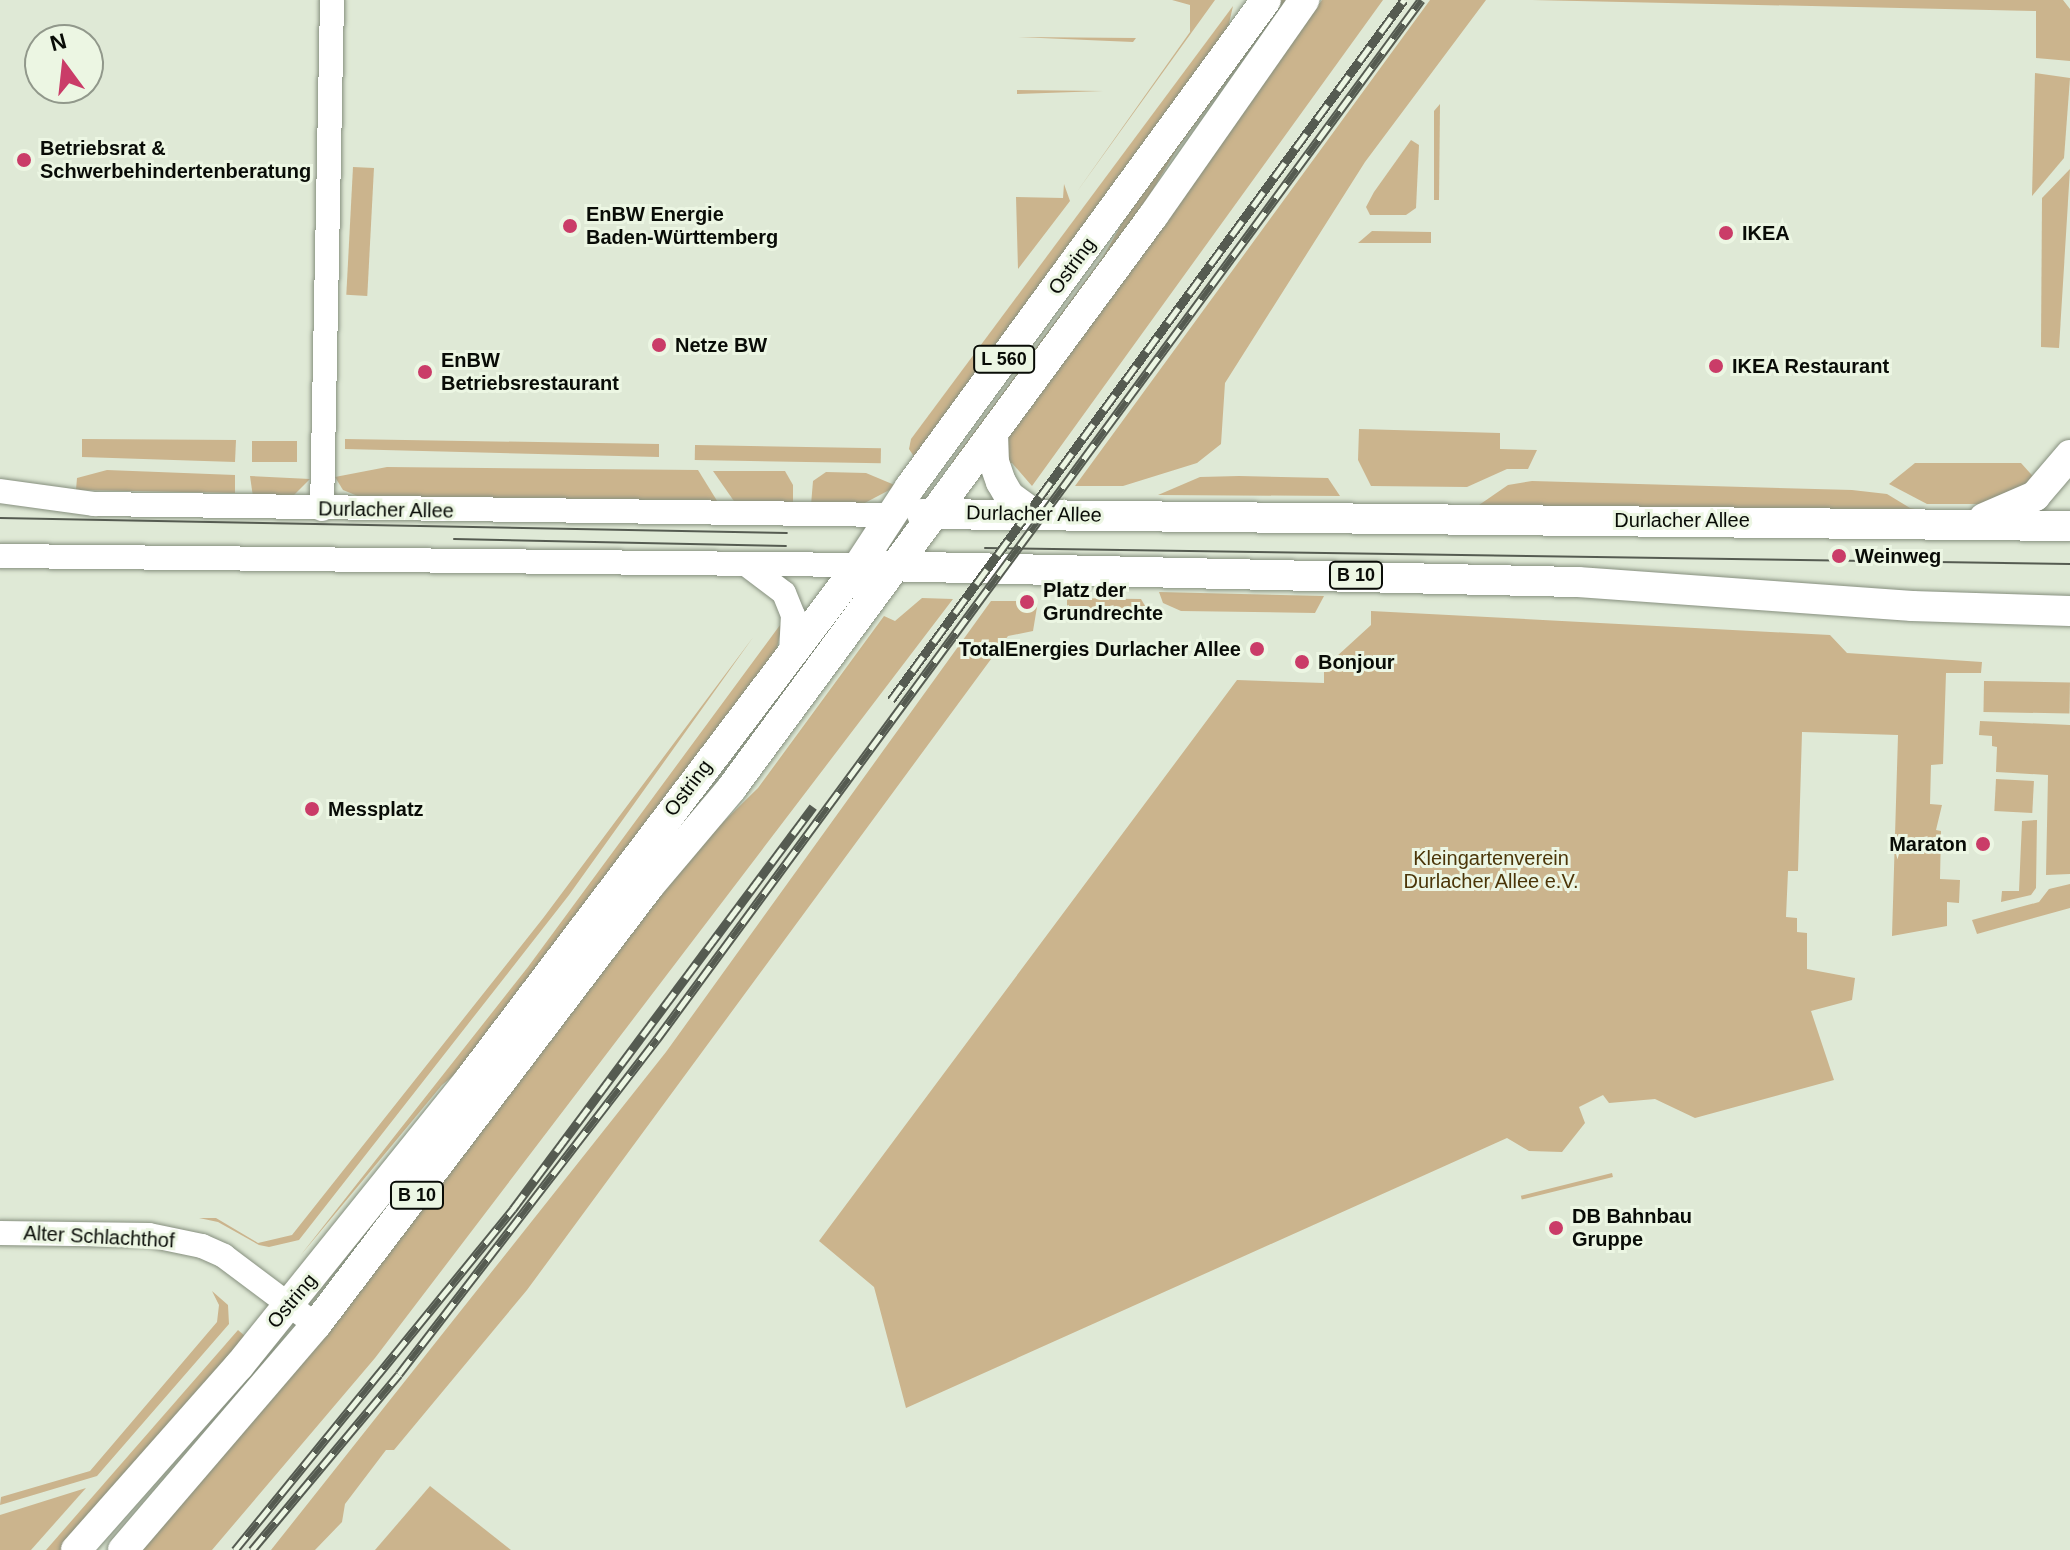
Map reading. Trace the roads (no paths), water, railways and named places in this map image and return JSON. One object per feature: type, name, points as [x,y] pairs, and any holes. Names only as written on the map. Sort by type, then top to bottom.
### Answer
[{"type":"main road","name":"Ostring","points":[[76,1550],[290,1304],[469,1080],[791,649],[859,565],[1244,14],[1266,0]]},
{"type":"main road","name":"Ostring","points":[[123,1550],[316,1325],[650,885],[731,789],[935,514],[1304,0]]},
{"type":"main road","points":[[993,434],[994,462],[1001,482],[1009,496],[1034,514]]},
{"type":"main road","points":[[1963,524],[2035,496],[2070,455]]},
{"type":"main road","name":"Durlacher Allee","points":[[892,515],[2070,526]]},
{"type":"main road","points":[[859,565],[897,566]]},
{"type":"main road","name":"B 10","points":[[897,566],[1578,582],[1912,606],[2070,611]]},
{"type":"street","points":[[322,509],[332,0]]},
{"type":"street","name":"Durlacher Allee","points":[[0,491],[69,503],[892,515]]},
{"type":"street","points":[[0,556],[859,565]]},
{"type":"street","points":[[745,564],[767,575],[784,593],[793,615],[791,649]]},
{"type":"street","name":"Alter Schlachthof","points":[[0,1233],[149,1235],[185,1241],[224,1256],[316,1325]]},
{"type":"tram line","points":[[0,518],[787,533]]},
{"type":"tram line","points":[[454,539],[786,546]]},
{"type":"tram line","points":[[985,548],[2070,564]]},
{"type":"railway","points":[[891,700],[1404,0]]},
{"type":"railway","points":[[252,1550],[399,1374],[657,1039],[1421,0]]},
{"type":"railway","points":[[235,1550],[513,1209],[813,807]]},
{"type":"place","name":"Betriebsrat & Schwerbehindertenberatung","points":[[24,160]]},
{"type":"place","name":"EnBW Energie Baden-Württemberg","points":[[570,226]]},
{"type":"place","name":"IKEA","points":[[1726,233]]},
{"type":"place","name":"Netze BW","points":[[659,345]]},
{"type":"place","name":"IKEA Restaurant","points":[[1716,366]]},
{"type":"place","name":"EnBW Betriebsrestaurant","points":[[425,372]]},
{"type":"place","name":"Weinweg","points":[[1839,556]]},
{"type":"place","name":"Platz der Grundrechte","points":[[1027,602]]},
{"type":"place","name":"TotalEnergies Durlacher Allee","points":[[1257,649]]},
{"type":"place","name":"Bonjour","points":[[1302,662]]},
{"type":"place","name":"Messplatz","points":[[312,809]]},
{"type":"place","name":"Maraton","points":[[1983,844]]},
{"type":"place","name":"DB Bahnbau Gruppe","points":[[1556,1228]]},
{"type":"park label","name":"Kleingartenverein Durlacher Allee e.V.","points":[[1491,870]]}]
